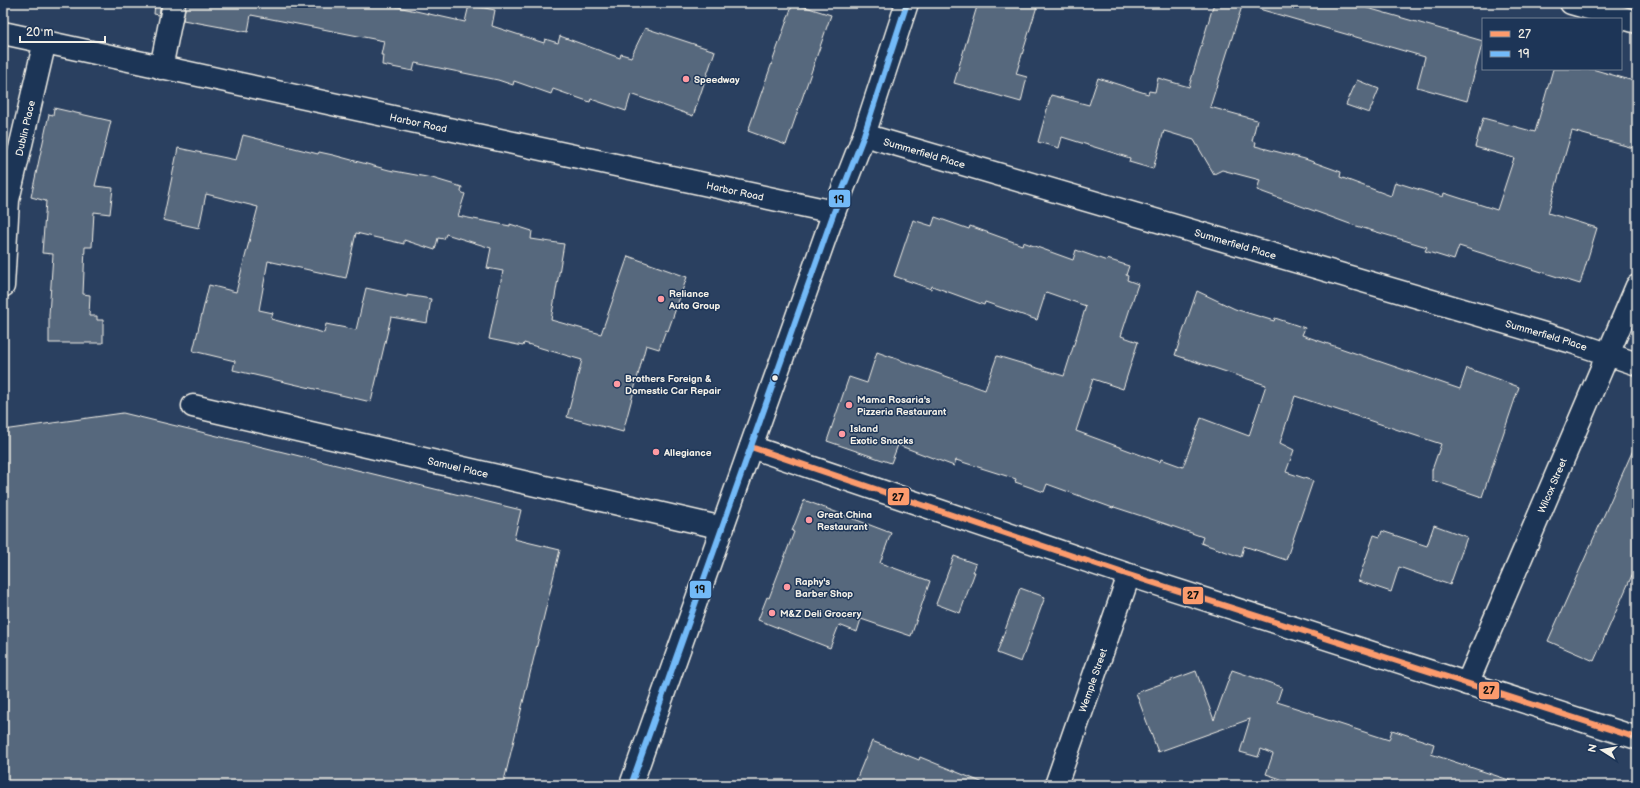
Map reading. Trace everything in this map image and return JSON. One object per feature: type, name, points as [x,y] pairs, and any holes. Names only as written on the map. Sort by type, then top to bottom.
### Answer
[{"type":"street","points":[[161,68],[174,3]]},
{"type":"street","points":[[631,785],[834,212],[864,135],[907,3]]},
{"type":"street","points":[[1571,3],[1637,22]]},
{"type":"street","name":"Harbor Road","points":[[3,33],[834,212]]},
{"type":"street","name":"Dublin Place","points":[[3,286],[8,200],[45,41]]},
{"type":"street","name":"Summerfield Place","points":[[864,135],[1607,353],[1637,364]]},
{"type":"street","name":"Wilcox Street","points":[[1467,684],[1607,353],[1637,286]]},
{"type":"street","name":"Samuel Place","points":[[193,406],[723,528]]},
{"type":"street","points":[[751,447],[1129,575],[1637,738]]},
{"type":"street","name":"Wemple Street","points":[[1056,785],[1129,575]]},
{"type":"building","points":[[155,3],[161,3],[159,15],[154,14]]},
{"type":"building","points":[[186,3],[380,3],[465,22],[469,5],[495,10],[492,26],[544,43],[545,39],[558,43],[560,36],[620,58],[621,54],[631,57],[645,28],[715,51],[693,116],[631,94],[626,111],[591,99],[590,102],[553,89],[551,94],[514,81],[513,85],[498,80],[415,63],[413,71],[382,65],[383,55],[381,55],[384,41],[251,15],[248,32],[183,20]]},
{"type":"building","points":[[793,3],[831,15],[786,145],[748,131]]},
{"type":"building","points":[[978,3],[1038,3],[1016,74],[1027,77],[1021,102],[954,83]]},
{"type":"building","points":[[1214,3],[1243,3],[1210,107],[1257,120],[1252,141],[1256,142],[1255,146],[1305,159],[1341,172],[1340,177],[1391,196],[1395,182],[1443,197],[1444,193],[1497,210],[1514,158],[1475,147],[1483,118],[1535,132],[1553,70],[1595,70],[1637,82],[1637,149],[1572,131],[1548,213],[1597,228],[1580,284],[1459,246],[1454,260],[1425,251],[1427,247],[1350,224],[1257,190],[1260,180],[1222,170],[1214,174],[1194,140],[1164,131],[1153,169],[1129,162],[1130,158],[1062,137],[1059,148],[1038,142],[1051,95],[1089,105],[1098,78],[1148,94],[1149,91],[1155,92],[1158,78],[1189,87]]},
{"type":"building","points":[[1260,3],[1350,3],[1482,41],[1467,101],[1417,87],[1425,57],[1259,9]]},
{"type":"building","points":[[1357,80],[1379,89],[1369,113],[1346,105]]},
{"type":"building","points":[[54,108],[111,121],[95,186],[113,188],[110,214],[94,212],[92,247],[85,247],[83,294],[90,295],[89,316],[97,316],[97,320],[103,320],[103,343],[49,343],[49,315],[53,254],[42,253],[46,201],[31,197],[49,114],[53,115]]},
{"type":"building","points":[[243,135],[318,154],[319,152],[389,170],[432,178],[462,187],[461,192],[465,194],[458,216],[510,226],[510,224],[532,231],[531,239],[564,244],[551,320],[601,334],[628,256],[687,277],[668,331],[666,330],[659,349],[646,345],[623,432],[567,417],[582,360],[524,343],[523,346],[489,339],[503,271],[487,268],[491,248],[446,234],[444,239],[438,238],[435,250],[404,240],[404,244],[356,233],[346,278],[268,261],[259,310],[273,313],[271,319],[324,333],[326,324],[356,330],[366,288],[407,297],[407,295],[431,299],[427,323],[391,317],[371,402],[233,370],[235,361],[193,351],[209,285],[236,292],[258,207],[206,194],[199,228],[163,220],[178,148],[236,160]]},
{"type":"building","points":[[935,217],[969,229],[970,226],[1022,245],[1023,242],[1073,260],[1076,250],[1107,261],[1107,259],[1129,266],[1126,275],[1128,276],[1127,280],[1138,284],[1121,336],[1138,342],[1123,389],[1093,379],[1076,431],[1160,462],[1161,459],[1183,467],[1201,418],[1249,436],[1266,385],[1175,355],[1197,291],[1235,309],[1274,321],[1275,318],[1305,328],[1302,335],[1460,389],[1467,368],[1519,387],[1482,497],[1432,480],[1432,470],[1441,444],[1295,396],[1280,443],[1294,450],[1286,472],[1313,481],[1286,560],[1244,546],[1241,557],[1201,543],[1203,537],[1163,523],[1114,507],[1113,508],[1047,484],[1044,492],[1015,482],[1016,479],[956,460],[954,466],[898,445],[891,463],[827,441],[849,377],[867,383],[877,352],[985,390],[997,356],[1064,376],[1086,306],[1046,292],[1037,320],[985,302],[984,305],[932,286],[931,289],[894,276],[913,220],[932,226]]},
{"type":"building","points":[[123,413],[521,510],[514,539],[560,550],[503,785],[3,785],[3,430]]},
{"type":"building","points":[[1637,441],[1637,564],[1594,661],[1548,641]]},
{"type":"building","points":[[804,500],[891,533],[880,563],[930,581],[911,636],[861,619],[857,632],[839,625],[830,648],[758,620],[767,597],[769,598],[794,532],[792,531]]},
{"type":"building","points":[[1434,525],[1467,537],[1450,585],[1399,567],[1391,592],[1358,581],[1374,535],[1380,537],[1382,531],[1427,546]]},
{"type":"building","points":[[954,556],[976,564],[973,572],[975,572],[960,613],[936,604]]},
{"type":"building","points":[[1020,588],[1045,597],[1021,662],[997,653]]},
{"type":"building","points":[[1232,670],[1282,687],[1277,702],[1389,740],[1392,730],[1434,744],[1431,754],[1512,781],[1512,785],[1299,785],[1266,774],[1273,754],[1261,749],[1258,757],[1240,752],[1250,719],[1158,752],[1136,693],[1196,671],[1214,720]]},
{"type":"building","points":[[872,741],[919,760],[920,757],[986,785],[854,785]]},
{"type":"transit line","name":"19","points":[[631,785],[834,212],[864,135],[907,3]]},
{"type":"transit line","name":"27","points":[[751,447],[1129,575],[1637,738]]},
{"type":"place","name":"Speedway","points":[[686,79]]},
{"type":"place","name":"Reliance Auto Group","points":[[661,299]]},
{"type":"place","name":"Brothers Foreign & Domestic Car Repair","points":[[617,384]]},
{"type":"place","name":"Mama Rosaria's Pizzeria Restaurant","points":[[849,405]]},
{"type":"place","name":"Island Exotic Snacks","points":[[842,434]]},
{"type":"place","name":"Allegiance","points":[[656,452]]},
{"type":"place","name":"Great China Restaurant","points":[[809,520]]},
{"type":"place","name":"Raphy's Barber Shop","points":[[787,587]]},
{"type":"place","name":"M&Z Deli Grocery","points":[[772,613]]}]
